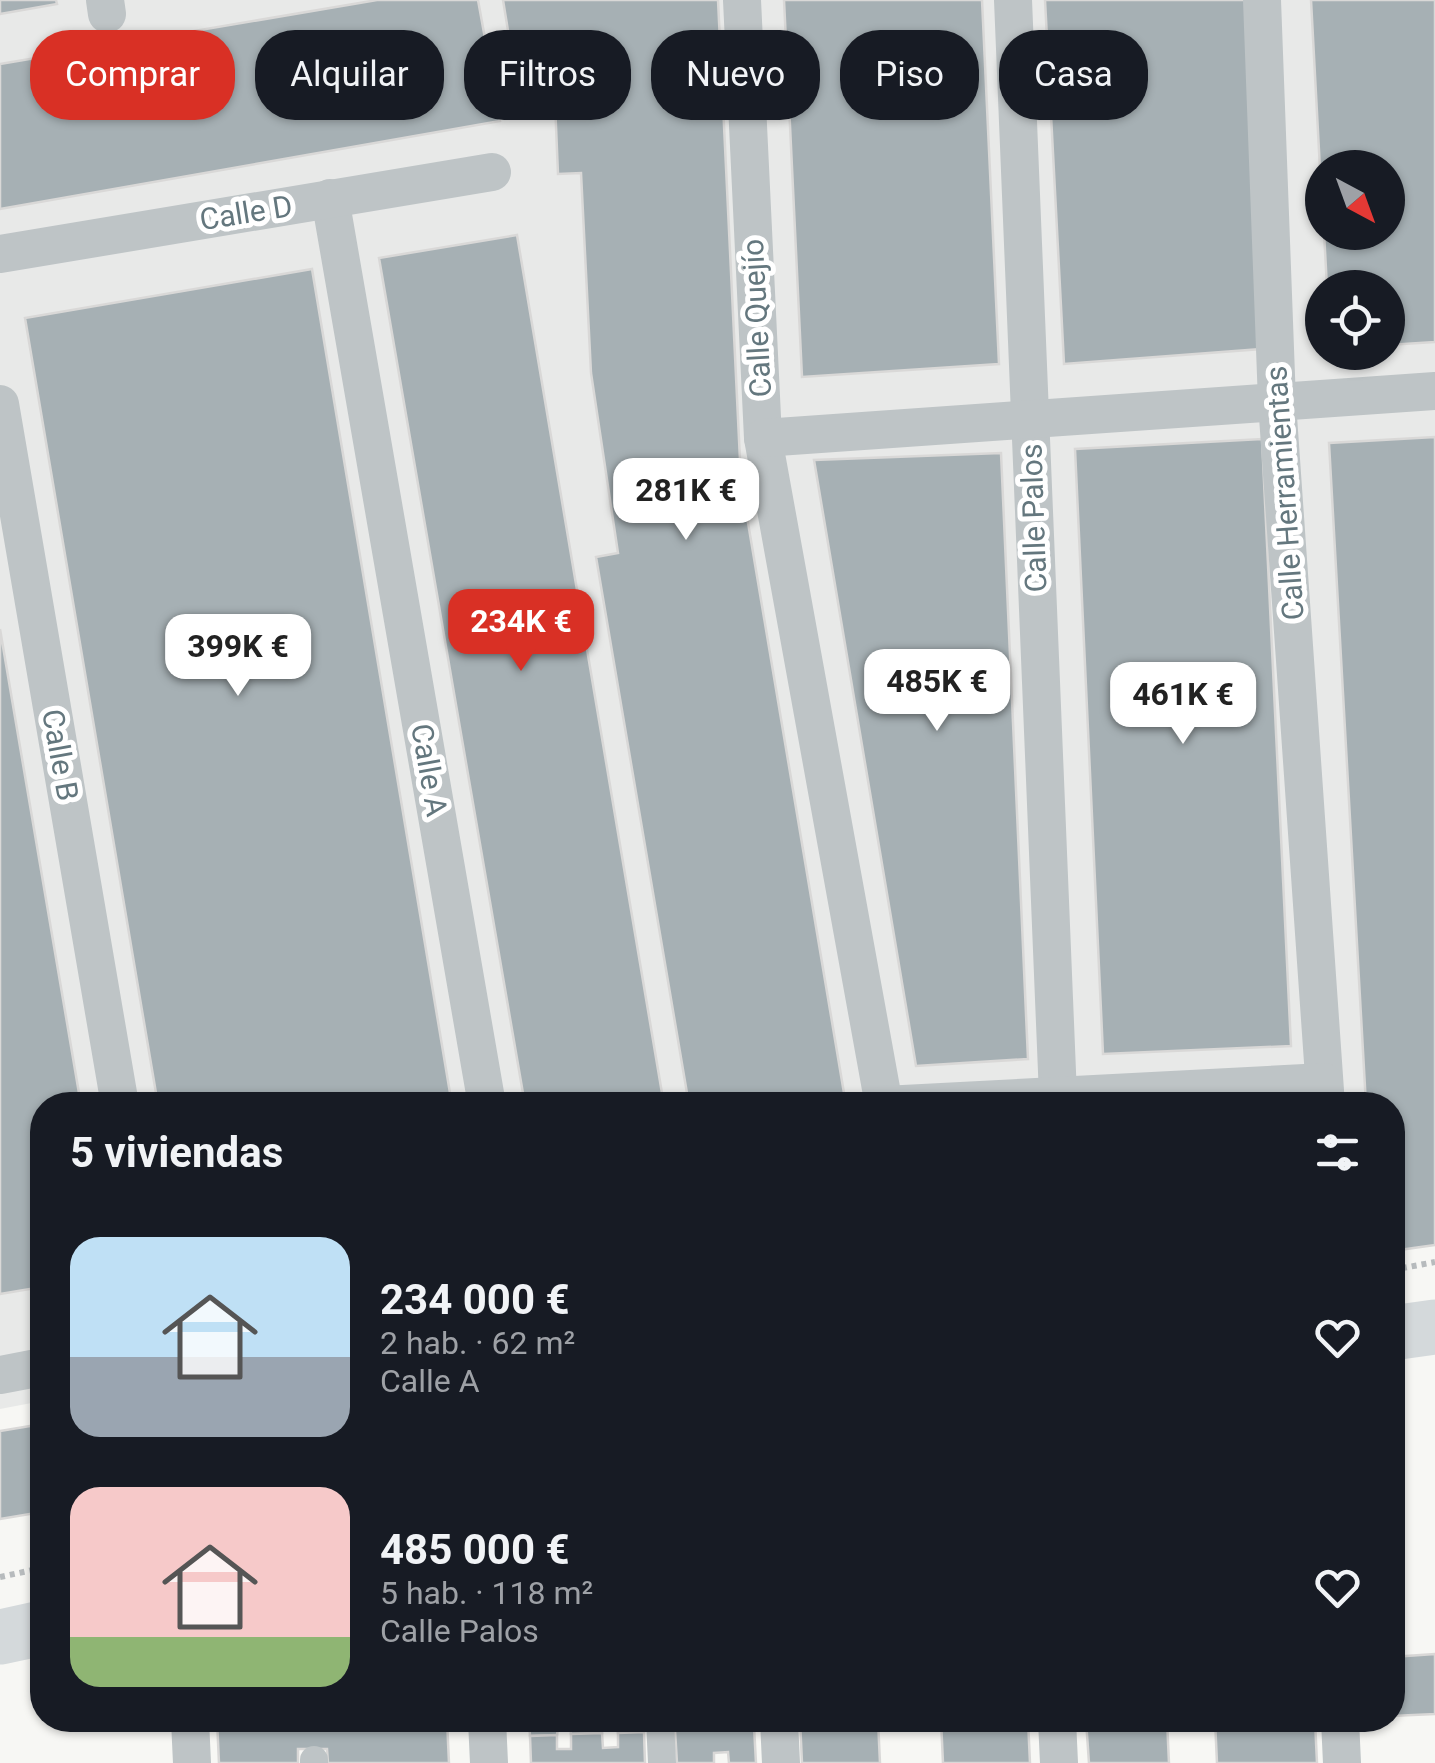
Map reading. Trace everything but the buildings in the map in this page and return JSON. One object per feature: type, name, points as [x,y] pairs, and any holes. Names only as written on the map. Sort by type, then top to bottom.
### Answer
[{"type":"main road","points":[[1405,1331],[1435,1327]]},
{"type":"main road","points":[[0,1637],[30,1631]]},
{"type":"street","name":"Calle Quejío","points":[[742,0],[763,438],[882,1092]]},
{"type":"street","name":"Calle Palos","points":[[1013,0],[1058,1092]]},
{"type":"street","name":"Calle Herramientas","points":[[1262,0],[1278,402],[1325,1092]]},
{"type":"street","name":"Calle D","points":[[0,254],[492,172]]},
{"type":"street","name":"Calle A","points":[[330,198],[485,1092]]},
{"type":"street","points":[[763,438],[1435,391]]},
{"type":"street","name":"Calle B","points":[[0,404],[118,1092]]},
{"type":"street","points":[[0,1375],[30,1369]]},
{"type":"street","points":[[191,1732],[192,1763]]},
{"type":"street","points":[[488,1732],[489,1763]]},
{"type":"street","points":[[661,1732],[662,1763]]},
{"type":"street","points":[[780,1732],[781,1763]]},
{"type":"street","points":[[1057,1732],[1059,1763]]},
{"type":"street","points":[[1341,1732],[1342,1763]]},
{"type":"path","points":[[1405,1268],[1435,1262]]},
{"type":"path","points":[[0,1577],[30,1571]]},
{"type":"shaded area","points":[[0,0],[1435,0],[1435,1245],[1405,1249],[1405,1092],[30,1092],[30,1403],[0,1409]]}]
